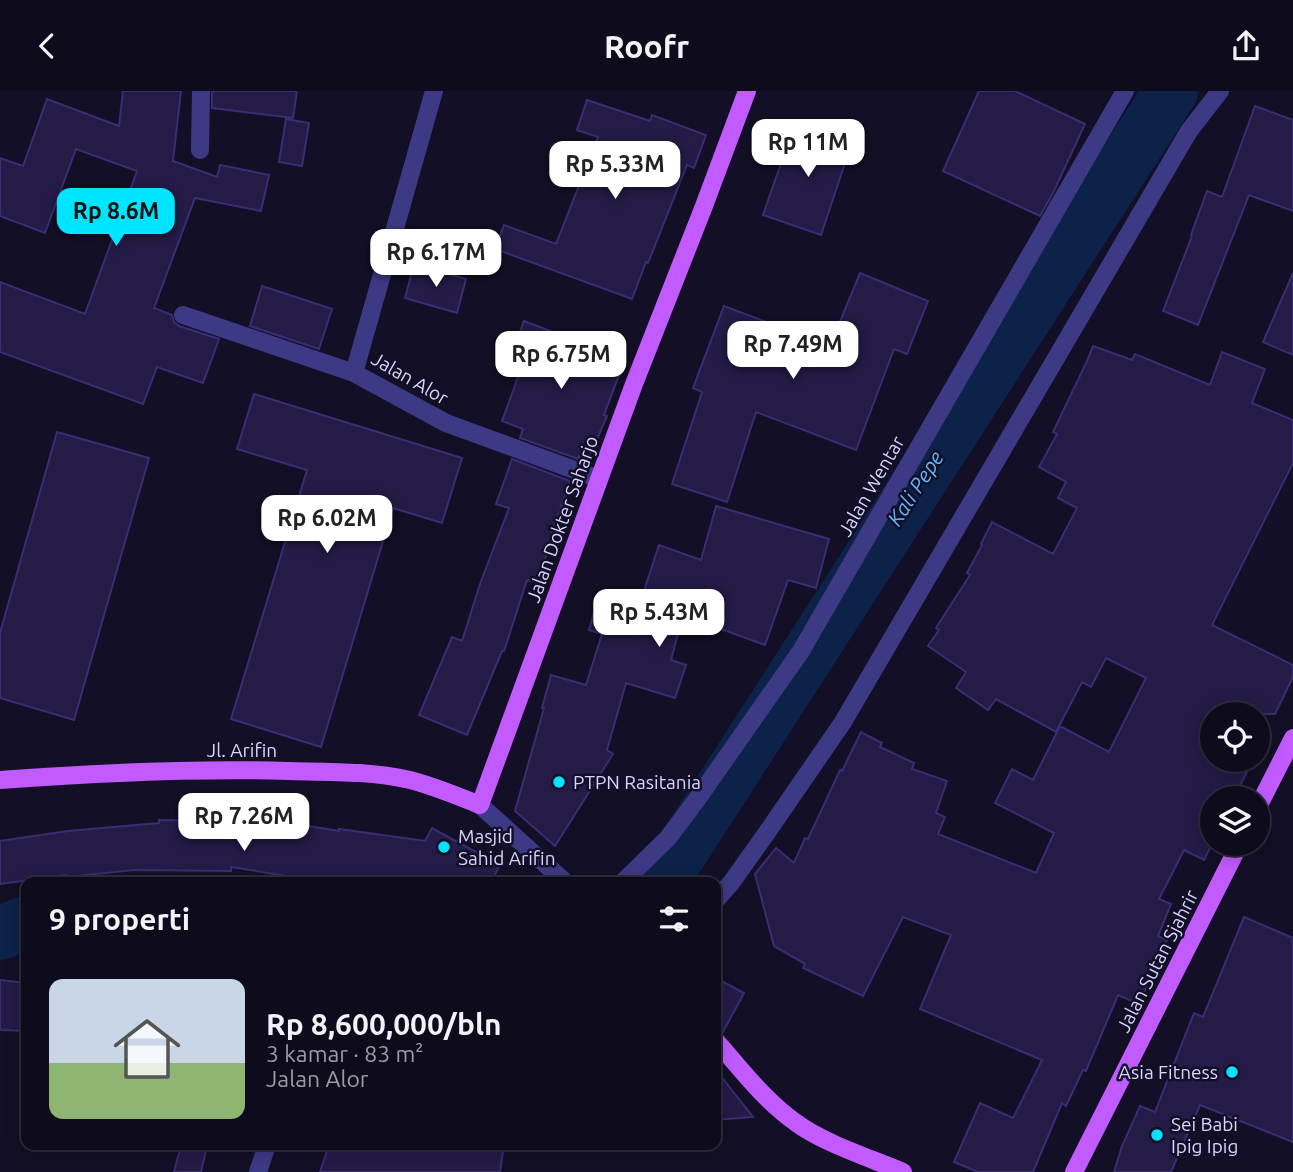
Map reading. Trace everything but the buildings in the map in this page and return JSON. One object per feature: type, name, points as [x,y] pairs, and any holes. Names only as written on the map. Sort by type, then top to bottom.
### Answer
[{"type":"main road","name":"Jalan Dokter Saharjo","points":[[480,805],[634,384],[747,91]]},
{"type":"main road","points":[[1269,786],[1293,738]]},
{"type":"main road","name":"Jl. Arifin","points":[[0,779],[150,771],[343,772],[410,780],[480,805]]},
{"type":"main road","name":"Jalan Sutan Sjahrir","points":[[1074,1172],[1233,856]]},
{"type":"main road","points":[[721,1047],[772,1104],[796,1123],[903,1172]]},
{"type":"street","points":[[200,150],[201,91]]},
{"type":"street","name":"Jalan Alor","points":[[434,91],[354,373],[446,423],[599,479]]},
{"type":"street","name":"Jalan Wentar","points":[[628,877],[668,838],[801,651],[1125,91]]},
{"type":"street","points":[[721,894],[844,722],[1189,131],[1220,91]]},
{"type":"street","points":[[183,315],[354,373]]},
{"type":"street","points":[[480,805],[559,877]]},
{"type":"street","points":[[258,1172],[265,1150]]},
{"type":"waterway","name":"Kali Pepe","points":[[663,877],[1171,91]]},
{"type":"waterway","name":"Kali Pepe","points":[[0,933],[21,925]]},
{"type":"place","name":"PTPN Rasitania","points":[[559,782]]},
{"type":"place","name":"Masjid Sahid Arifin","points":[[444,847]]},
{"type":"place","name":"Asia Fitness","points":[[1232,1072]]},
{"type":"place","name":"Sei Babi Ipig Ipig","points":[[1157,1135]]}]
